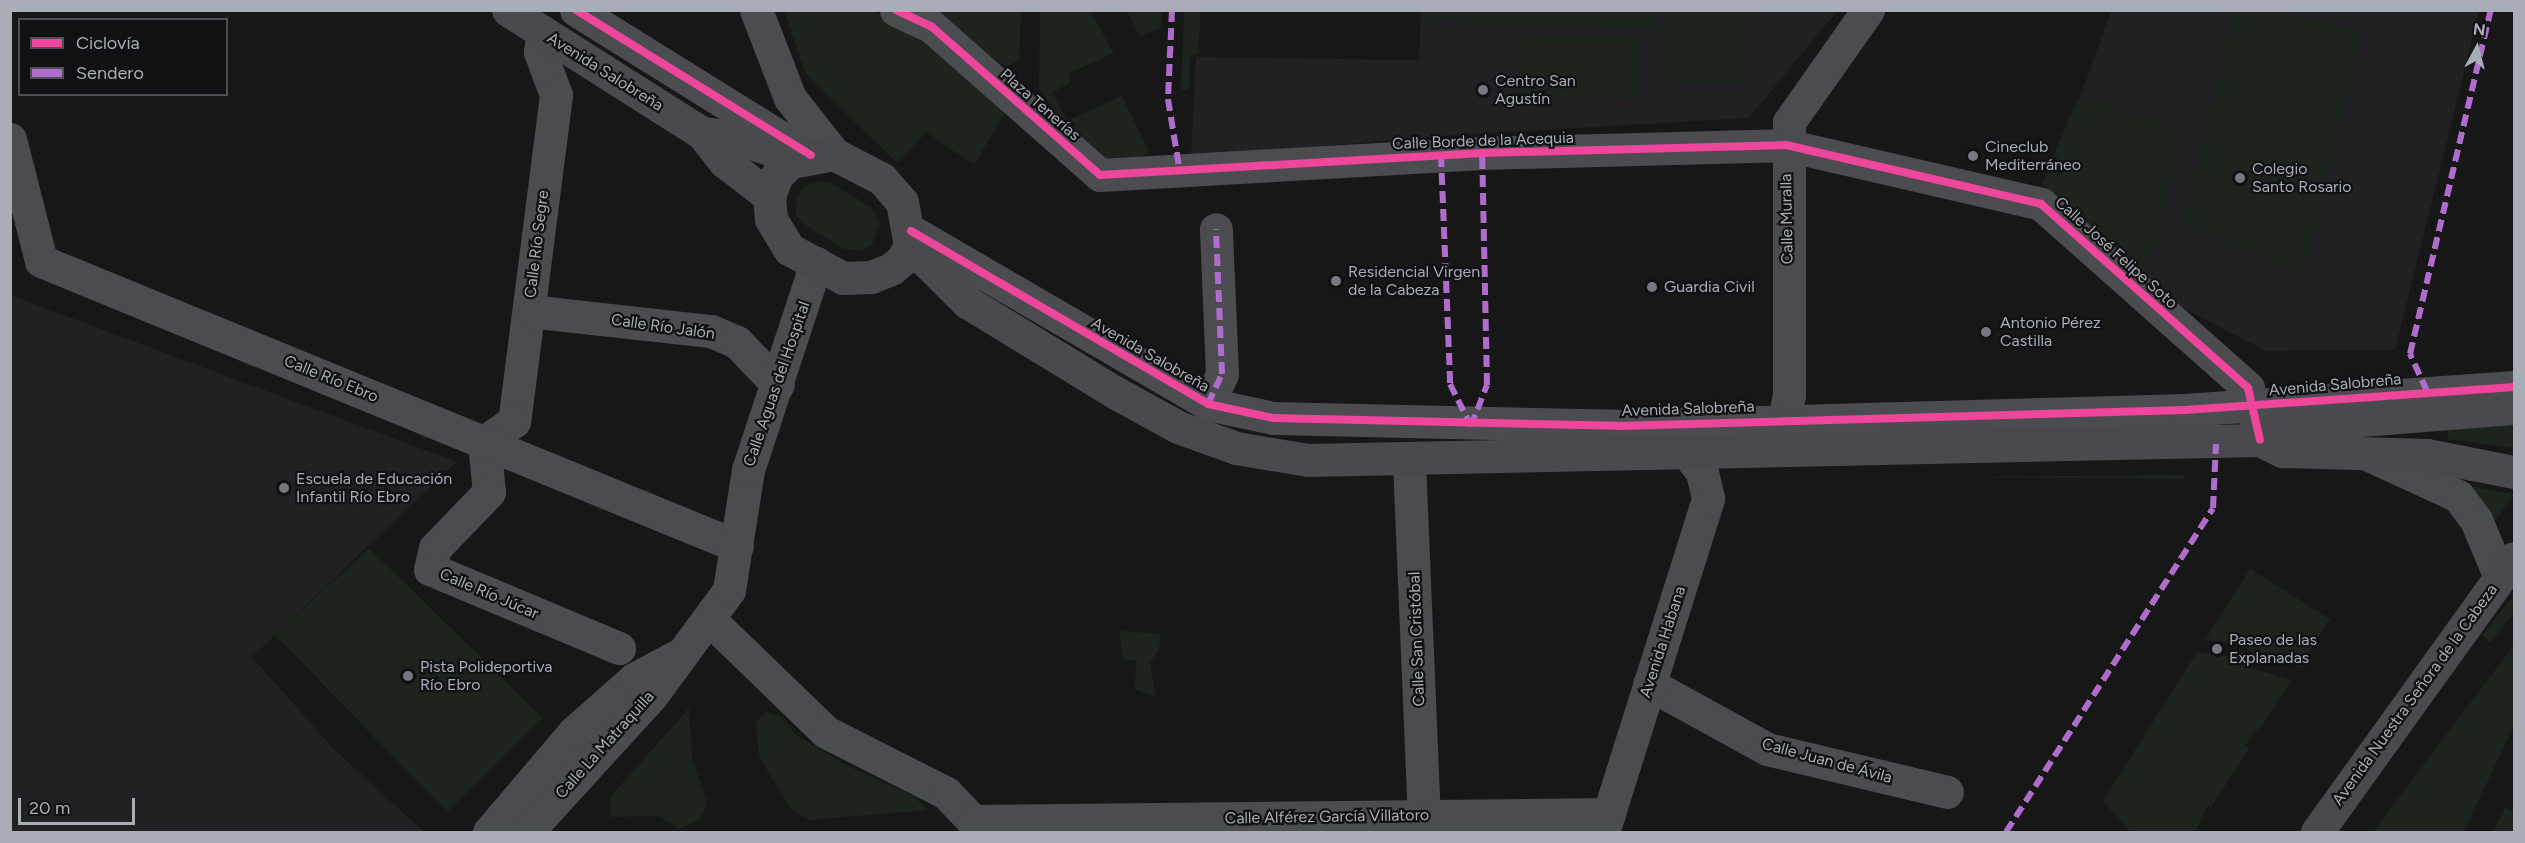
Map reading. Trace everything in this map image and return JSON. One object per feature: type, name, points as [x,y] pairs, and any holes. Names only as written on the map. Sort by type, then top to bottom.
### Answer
[{"type":"main road","name":"Avenida Salobreña","points":[[508,10],[702,133],[725,162],[769,196]]},
{"type":"main road","name":"Avenida Salobreña","points":[[702,133],[733,137],[815,156]]},
{"type":"main road","points":[[904,248],[871,277],[843,278],[789,249],[771,219],[769,196],[777,175],[815,156],[882,179],[902,202],[904,248],[956,294],[1118,394],[1178,427],[1236,448],[1308,460],[1410,462],[2260,440],[2282,451],[2369,455],[2427,454],[2514,472]]},
{"type":"main road","points":[[2260,440],[2276,427],[2514,408]]},
{"type":"main road","name":"Avenida Nuestra Señora de la Cabeza","points":[[2317,832],[2507,567]]},
{"type":"street","points":[[576,10],[815,156]]},
{"type":"street","points":[[756,10],[815,156]]},
{"type":"street","name":"Plaza Tenerías","points":[[896,10],[931,26],[1100,175],[1180,172]]},
{"type":"street","name":"Calle Muralla","points":[[1777,452],[1789,395],[1786,145],[1789,122],[1868,10]]},
{"type":"street","name":"Calle Río Segre","points":[[484,442],[514,421],[556,95],[540,52],[543,32]]},
{"type":"street","points":[[10,139],[40,261]]},
{"type":"street","name":"Calle Borde de la Acequia","points":[[1180,172],[1482,153],[1786,145]]},
{"type":"street","name":"Calle José Felipe Soto","points":[[1786,145],[2041,204],[2248,388],[2260,440]]},
{"type":"street","points":[[1208,404],[1222,374],[1216,229]]},
{"type":"street","name":"Avenida Salobreña","points":[[904,248],[1208,404],[1285,419],[1417,424],[1618,426],[2252,405],[2514,387]]},
{"type":"street","name":"Calle Río Ebro","points":[[10,249],[737,546]]},
{"type":"street","name":"Calle Aguas del Hospital","points":[[710,620],[729,591],[748,470],[778,385],[816,263]]},
{"type":"street","name":"Calle Río Jalón","points":[[529,311],[711,331],[737,342],[778,385]]},
{"type":"street","name":"Calle Río Júcar","points":[[484,442],[489,492],[435,548],[430,569],[620,648]]},
{"type":"street","name":"Avenida Habana","points":[[1606,823],[1708,498],[1702,472],[1688,454]]},
{"type":"street","points":[[2369,455],[2458,496],[2507,567]]},
{"type":"street","name":"Calle San Cristóbal","points":[[1410,462],[1424,816]]},
{"type":"street","points":[[710,620],[826,732],[946,793],[975,827]]},
{"type":"street","name":"Calle La Matraquilla","points":[[527,832],[652,695],[680,655],[710,620]]},
{"type":"street","name":"Calle La Matraquilla","points":[[489,832],[574,732],[634,679],[680,655]]},
{"type":"street","name":"Calle Juan de Ávila","points":[[1649,684],[1767,749],[1947,792]]},
{"type":"street","name":"Calle Alférez García Villatoro","points":[[975,827],[1268,825],[1424,816],[1606,823]]},
{"type":"shaded area","points":[[1428,10],[1658,11],[1658,29],[1428,20]]},
{"type":"shaded area","points":[[784,11],[873,11],[930,39],[1010,105],[974,165],[926,132],[898,164],[805,73]]},
{"type":"shaded area","points":[[925,11],[1021,11],[1019,60],[1006,67]]},
{"type":"shaded area","points":[[1040,11],[1090,11],[1114,53],[1068,74],[1071,82],[1053,92],[1067,121],[1122,96],[1148,150],[1135,167],[1099,157],[1061,122],[1039,88]]},
{"type":"shaded area","points":[[1127,11],[1162,11],[1161,28],[1139,37]]},
{"type":"shaded area","points":[[1184,11],[1201,11],[1198,54],[1190,56],[1189,90],[1181,90]]},
{"type":"shaded area","name":"Centro San Agustín","points":[[1421,11],[1837,11],[1749,118],[1453,135],[1191,157],[1196,57],[1419,60]]},
{"type":"shaded area","points":[[1666,11],[1748,11],[1747,83],[1665,83]]},
{"type":"shaded area","name":"Colegio Santo Rosario","points":[[2111,11],[2479,11],[2395,350],[2266,351],[2170,301],[2042,184],[2074,114]]},
{"type":"shaded area","points":[[2235,11],[2268,11],[2362,32],[2304,277],[2183,221]]},
{"type":"shaded area","points":[[1523,35],[1638,37],[1637,99],[1522,97]]},
{"type":"shaded area","points":[[2078,97],[2180,131],[2159,237],[2139,274],[2042,184]]},
{"type":"shaded area","points":[[818,181],[832,183],[872,208],[880,222],[872,245],[861,251],[844,249],[802,223],[796,215],[797,196],[803,187]]},
{"type":"shaded area","points":[[10,295],[457,462],[252,657],[333,748],[424,832],[11,832]]},
{"type":"shaded area","points":[[2514,420],[2514,448],[2448,439],[2448,425]]},
{"type":"shaded area","points":[[2184,475],[2184,479],[1946,477]]},
{"type":"shaded area","points":[[2458,484],[2514,494],[2492,526]]},
{"type":"shaded area","name":"Pista Polideportiva Río Ebro","points":[[369,548],[543,718],[447,812],[275,635]]},
{"type":"shaded area","points":[[2250,569],[2330,619],[2300,667],[2260,657],[2236,643],[2205,640]]},
{"type":"shaded area","points":[[2514,595],[2514,613],[2490,643],[2482,635]]},
{"type":"shaded area","points":[[1119,631],[1161,634],[1159,649],[1150,663],[1156,697],[1134,689],[1137,661],[1123,659]]},
{"type":"shaded area","points":[[2514,645],[2514,725],[2464,832],[2373,832]]},
{"type":"shaded area","points":[[2197,652],[2231,657],[2254,669],[2292,680],[2258,732],[2256,728],[2245,746],[2250,747],[2210,809],[2208,805],[2195,832],[2131,832],[2103,801]]},
{"type":"shaded area","points":[[689,708],[692,758],[707,803],[701,819],[679,829],[658,816],[611,817],[611,796]]},
{"type":"shaded area","points":[[766,712],[780,716],[796,735],[844,764],[915,797],[927,810],[808,820],[791,809],[759,757],[756,722]]},
{"type":"shaded area","points":[[2505,807],[2514,811],[2514,832],[2493,832]]},
{"type":"marked path","points":[[1172,10],[1168,99],[1180,173]]},
{"type":"marked path","points":[[2427,391],[2410,354],[2491,10]]},
{"type":"marked path","points":[[1471,426],[1487,385],[1482,153]]},
{"type":"marked path","points":[[1441,155],[1450,384],[1471,426]]},
{"type":"marked path","points":[[1208,404],[1222,374],[1216,229]]},
{"type":"marked path","points":[[2006,832],[2213,508],[2216,444]]},
{"type":"cycle path","points":[[576,10],[811,155]]},
{"type":"cycle path","points":[[896,10],[931,26],[1100,175],[1482,153],[1786,145],[2041,204],[2248,388],[2260,440]]},
{"type":"cycle path","points":[[911,231],[1208,404],[1273,418],[1618,426],[2185,410],[2514,387]]},
{"type":"place","name":"Centro San Agustín","points":[[1483,90]]},
{"type":"place","name":"Cineclub Mediterráneo","points":[[1973,156]]},
{"type":"place","name":"Colegio Santo Rosario","points":[[2240,178]]},
{"type":"place","name":"Residencial Virgen de la Cabeza","points":[[1336,281]]},
{"type":"place","name":"Guardia Civil","points":[[1652,287]]},
{"type":"place","name":"Antonio Pérez Castilla","points":[[1986,332]]},
{"type":"place","name":"Escuela de Educación Infantil Río Ebro","points":[[284,488]]},
{"type":"place","name":"Paseo de las Explanadas","points":[[2217,649]]},
{"type":"place","name":"Pista Polideportiva Río Ebro","points":[[408,676]]}]
